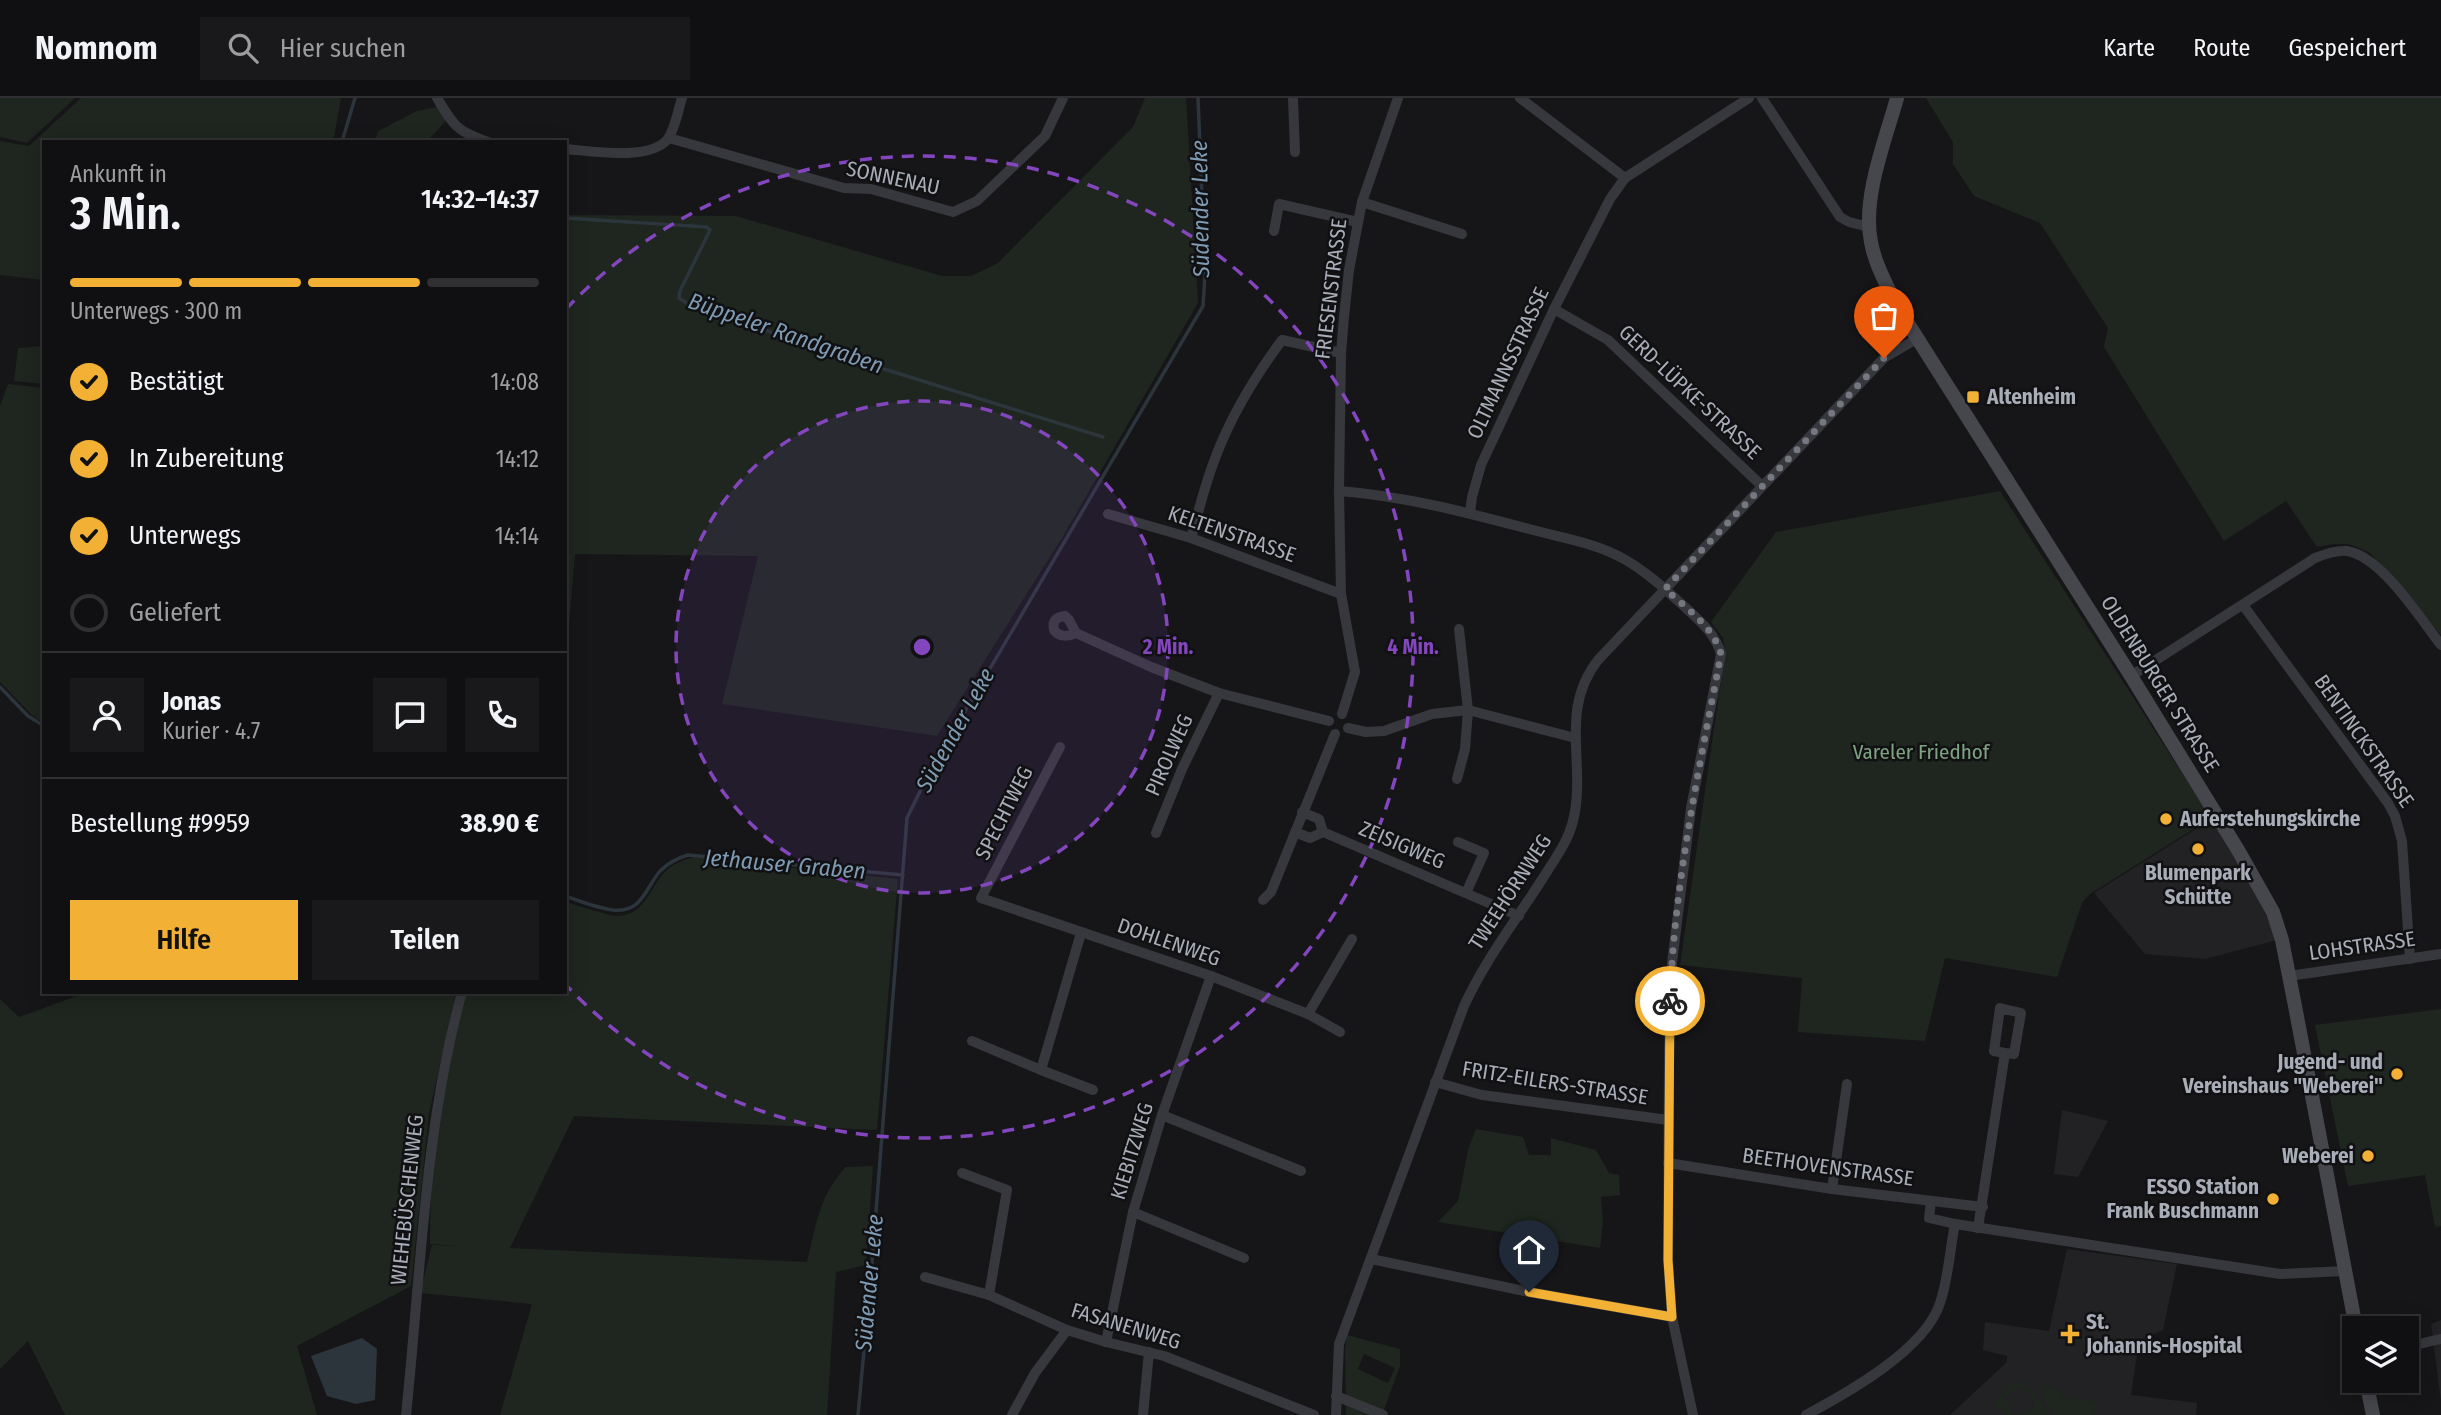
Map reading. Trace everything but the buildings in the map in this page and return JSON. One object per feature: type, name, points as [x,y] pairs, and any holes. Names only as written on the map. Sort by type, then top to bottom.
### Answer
[{"type":"main road","name":"OLDENBURGER STRASSE","points":[[1897,98],[1870,201],[1869,227],[1880,272],[1895,303],[2131,676],[2273,912],[2289,976],[2354,1316]]},
{"type":"main road","points":[[2368,1393],[2373,1415]]},
{"type":"street","points":[[437,98],[449,120],[464,133],[483,140]]},
{"type":"street","points":[[567,149],[642,152],[659,146],[669,138],[682,98]]},
{"type":"street","name":"SONNENAU","points":[[669,138],[844,188],[871,189],[953,212],[977,201],[1045,136],[1063,98]]},
{"type":"street","points":[[1293,98],[1295,152]]},
{"type":"street","name":"FRIESENSTRASSE","points":[[1342,714],[1355,672],[1341,594],[1341,353],[1348,280],[1362,201],[1398,98]]},
{"type":"street","points":[[1520,98],[1625,178]]},
{"type":"street","name":"OLTMANNSSTRASSE","points":[[1470,513],[1481,466],[1554,309],[1610,199],[1625,178],[1749,98]]},
{"type":"street","points":[[1762,98],[1840,217],[1869,227]]},
{"type":"street","points":[[1362,201],[1462,234]]},
{"type":"street","points":[[1274,231],[1279,204],[1358,222]]},
{"type":"street","name":"GERD-LÜPKE-STRASSE","points":[[1554,309],[1608,340],[1762,486]]},
{"type":"street","name":"TWEEHÖRNWEG","points":[[1336,1415],[1339,1344],[1471,991],[1484,966],[1568,838],[1576,806],[1577,706],[1580,689],[1587,674],[1884,358],[1914,332]]},
{"type":"street","points":[[1191,538],[1213,464],[1233,416],[1256,374],[1282,340],[1341,353]]},
{"type":"street","points":[[1339,491],[1383,494],[1470,513],[1608,551],[1638,568],[1665,589],[1710,630],[1718,643],[1721,654],[1691,808],[1672,963],[1668,1260],[1672,1317],[1693,1415]]},
{"type":"street","name":"KELTENSTRASSE","points":[[1108,514],[1191,538],[1341,594]]},
{"type":"street","points":[[2131,676],[2315,558],[2345,551],[2372,561],[2441,645]]},
{"type":"street","name":"BENTINCKSTRASSE","points":[[2243,605],[2395,816],[2402,841],[2410,959]]},
{"type":"street","points":[[1457,779],[1465,750],[1468,710],[1458,629]]},
{"type":"street","points":[[1076,634],[1219,693],[1329,721]]},
{"type":"street","name":"PIROLWEG","points":[[1156,833],[1182,769],[1219,693]]},
{"type":"street","points":[[1348,728],[1366,732],[1384,731],[1432,714],[1468,710],[1575,738]]},
{"type":"street","points":[[1342,714],[1348,720],[1348,728],[1342,734],[1335,734],[1329,728],[1329,721],[1333,715],[1342,714]]},
{"type":"street","points":[[1263,900],[1271,892],[1335,734]]},
{"type":"street","name":"SPECHTWEG","points":[[981,898],[1060,747]]},
{"type":"street","name":"ZEISIGWEG","points":[[1302,812],[1319,819],[1323,832]]},
{"type":"street","name":"ZEISIGWEG","points":[[1295,832],[1310,838],[1323,832],[1519,916]]},
{"type":"street","name":"ZEISIGWEG","points":[[1458,842],[1484,853],[1466,893]]},
{"type":"street","name":"DOHLENWEG","points":[[981,898],[1211,976],[1308,1014],[1340,1032]]},
{"type":"street","points":[[1041,1070],[1081,933]]},
{"type":"street","points":[[1308,1014],[1352,939]]},
{"type":"street","name":"LOHSTRASSE","points":[[2289,976],[2441,954]]},
{"type":"street","name":"KIEBITZWEG","points":[[1106,1342],[1133,1212],[1162,1115],[1211,976]]},
{"type":"street","name":"WIEHEBÜSCHENWEG","points":[[406,1415],[432,1135],[444,1065],[461,994]]},
{"type":"street","points":[[972,1041],[1093,1090]]},
{"type":"street","points":[[1978,1228],[2005,1053]]},
{"type":"street","name":"FRITZ-EILERS-STRASSE","points":[[1435,1082],[1482,1094],[1668,1120]]},
{"type":"street","points":[[1832,1189],[1847,1084]]},
{"type":"street","points":[[1162,1115],[1301,1171]]},
{"type":"street","name":"BEETHOVENSTRASSE","points":[[1668,1163],[1832,1189],[1983,1207]]},
{"type":"street","points":[[962,1173],[1007,1190],[989,1295]]},
{"type":"street","points":[[1931,1201],[1929,1218],[1978,1228],[2280,1275],[2345,1271]]},
{"type":"street","points":[[1133,1212],[1244,1258]]},
{"type":"street","points":[[1806,1415],[1867,1381],[1926,1329],[1940,1304],[1955,1224]]},
{"type":"street","points":[[1371,1259],[1529,1292],[1672,1317]]},
{"type":"street","name":"FASANENWEG","points":[[925,1277],[989,1295],[1067,1330],[1164,1356],[1314,1415]]},
{"type":"street","points":[[1012,1415],[1035,1373],[1067,1330]]},
{"type":"street","points":[[2419,1343],[2440,1339]]},
{"type":"street","points":[[1143,1415],[1149,1352]]},
{"type":"street","points":[[1336,1396],[1383,1415]]},
{"type":"shaded area","points":[[2215,817],[2277,940],[2205,959],[2145,954],[2094,893]]},
{"type":"shaded area","points":[[2062,1110],[2108,1121],[2078,1177],[2054,1174]]},
{"type":"shaded area","name":"St. Johannis-Hospital","points":[[2067,1249],[2177,1264],[2163,1330],[2150,1336],[2138,1347],[2131,1395],[2197,1403],[2196,1415],[1950,1415],[2007,1362],[2007,1356],[1983,1350],[1985,1322],[2049,1331]]},
{"type":"shaded area","points":[[2441,1320],[2441,1401],[2431,1324]]},
{"type":"shaded area","points":[[362,1338],[377,1349],[375,1400],[356,1404],[327,1396],[311,1356]]},
{"type":"green space","points":[[0,98],[75,98],[27,143],[0,137]]},
{"type":"green space","points":[[81,98],[341,99],[333,140],[42,140],[42,280],[0,275],[0,141],[29,146]]},
{"type":"green space","points":[[1145,98],[1186,98],[1198,303],[1062,538],[937,736],[722,704],[758,556],[575,554],[567,649],[567,215],[736,216],[942,276],[971,276],[998,263],[1133,127]]},
{"type":"green space","points":[[1926,98],[2441,98],[2441,635],[2369,552],[2349,544],[2317,547],[2286,501],[2224,541],[2104,347],[2108,328],[2040,223],[1974,196],[1953,164],[1953,142]]},
{"type":"green space","points":[[437,107],[446,121],[428,140],[377,140],[378,131],[417,111]]},
{"type":"green space","points":[[42,346],[42,384],[14,381],[18,348]]},
{"type":"green space","points":[[8,384],[42,388],[42,722],[0,682],[0,406]]},
{"type":"green space","name":"Vareler Friedhof","points":[[2000,491],[2211,818],[2090,894],[2082,903],[2057,977],[1945,958],[1925,1041],[1798,1032],[1802,978],[1680,965],[1725,652],[1723,638],[1711,622],[1776,532]]},
{"type":"green space","points":[[693,857],[898,879],[877,1130],[574,1116],[510,1248],[807,1262],[824,1200],[837,1178],[846,1167],[873,1166],[866,1265],[836,1272],[827,1415],[500,1415],[532,1304],[420,1293],[432,1245],[456,1246],[430,1244],[430,1212],[440,1117],[465,994],[567,994],[567,903],[613,916],[628,914],[642,905],[662,875],[677,863]]},
{"type":"green space","points":[[82,994],[456,994],[429,1114],[411,1286],[297,1346],[317,1415],[65,1415],[28,1341],[0,1369],[0,999],[19,1017]]},
{"type":"green space","points":[[2441,1009],[2441,1226],[2435,1227],[2425,1175],[2348,1186],[2315,1025]]},
{"type":"green space","points":[[1476,1129],[1523,1137],[1529,1155],[1551,1155],[1551,1138],[1596,1150],[1609,1173],[1619,1175],[1620,1195],[1601,1197],[1603,1222],[1600,1248],[1438,1222],[1458,1201],[1468,1150]]},
{"type":"green space","points":[[1347,1335],[1400,1349],[1400,1366],[1382,1415],[1346,1415]],"holes":[[[1364,1354],[1395,1368],[1388,1383],[1358,1369]]]},
{"type":"green space","points":[[2014,1380],[2030,1389],[2049,1415],[2019,1415],[2035,1405],[2024,1386],[2004,1398],[2014,1415],[2003,1415],[1995,1406]]},
{"type":"green space","points":[[2044,1386],[2061,1389],[2060,1396],[2096,1402],[2095,1412],[2090,1415],[2053,1415],[2042,1396]]},
{"type":"waterway","name":"Büppeler Randgraben","points":[[343,140],[355,98]]},
{"type":"waterway","name":"Südender Leke","points":[[858,1415],[907,818],[931,769],[1203,306],[1205,274],[1198,98]]},
{"type":"waterway","name":"Büppeler Randgraben","points":[[567,218],[707,227],[710,230],[680,291],[679,298],[688,304],[842,356],[1103,437]]},
{"type":"waterway","name":"Jethauser Graben","points":[[0,687],[28,716],[42,725]]},
{"type":"waterway","name":"Jethauser Graben","points":[[567,897],[607,909],[630,908],[642,898],[663,868],[688,855],[903,875]]},
{"type":"way so far","points":[[1670,1001],[1672,963],[1691,808],[1721,654],[1710,630],[1665,589],[1884,358]]},
{"type":"place","name":"Altenheim","points":[[1973,397]]},
{"type":"place","name":"Auferstehungskirche","points":[[2166,819]]},
{"type":"place","name":"Blumenpark Schütte","points":[[2198,849]]},
{"type":"place","name":"Jugend- und Vereinshaus \"Weberei\"","points":[[2397,1074]]},
{"type":"place","name":"Weberei","points":[[2368,1156]]},
{"type":"place","name":"ESSO Station Frank Buschmann","points":[[2273,1199]]},
{"type":"place","name":"St. Johannis-Hospital","points":[[2070,1334]]},
{"type":"route","points":[[1529,1292],[1672,1317],[1668,1260],[1670,1001]]}]
